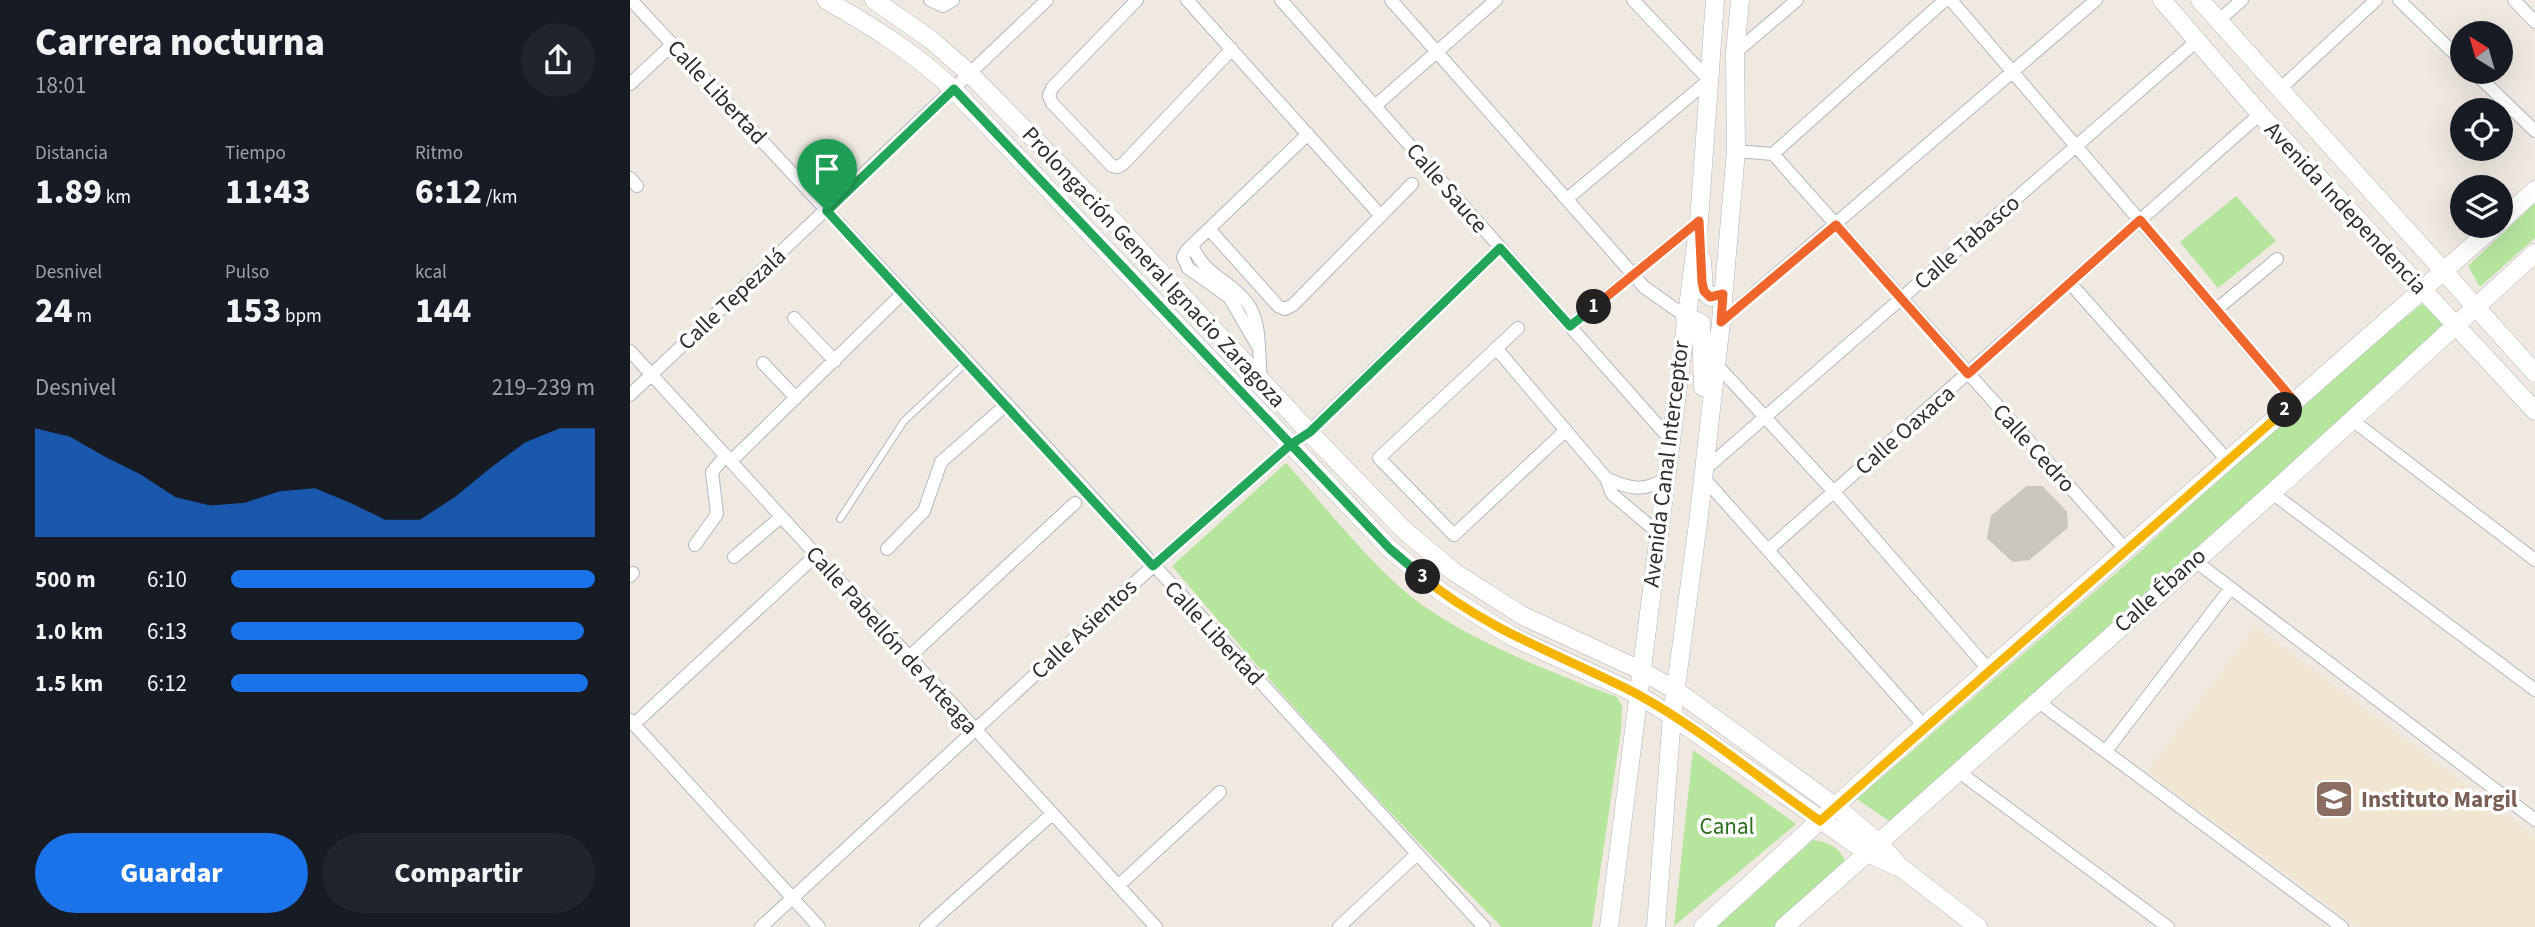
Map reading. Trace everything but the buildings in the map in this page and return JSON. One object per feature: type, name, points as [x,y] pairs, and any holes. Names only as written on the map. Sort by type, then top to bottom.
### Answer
[{"type":"street","name":"Calle Libertad","points":[[631,0],[1007,404],[1484,927]]},
{"type":"street","name":"Prolongación General Ignacio Zaragoza","points":[[827,0],[884,33],[924,62],[954,89],[1390,549],[1441,592],[1513,637],[1637,694],[1820,821],[1873,848]]},
{"type":"street","name":"Prolongación General Ignacio Zaragoza","points":[[874,0],[930,39],[970,74],[1087,193],[1404,530],[1454,572],[1523,616],[1640,670],[1676,691],[1836,807],[1873,848]]},
{"type":"street","points":[[929,0],[943,6],[953,0]]},
{"type":"street","name":"Calle Tepezalá","points":[[630,395],[1047,0]]},
{"type":"street","points":[[1138,0],[1052,88],[1049,96],[1052,103],[1112,166],[1123,164],[1232,49]]},
{"type":"street","points":[[1187,0],[1381,215]]},
{"type":"street","name":"Calle Sauce","points":[[1281,0],[1669,438]]},
{"type":"street","points":[[1391,0],[1655,296],[1701,323],[1703,392],[1708,425]]},
{"type":"street","points":[[1374,106],[1496,0]]},
{"type":"street","points":[[1567,198],[1709,80],[1633,0]]},
{"type":"street","name":"Avenida Canal Interceptor","points":[[1609,927],[1657,532],[1699,221],[1715,0]]},
{"type":"street","name":"Avenida Canal Interceptor","points":[[1656,927],[1672,716],[1721,322],[1735,151],[1735,53],[1740,0]]},
{"type":"street","points":[[1735,53],[1797,0]]},
{"type":"street","points":[[1735,151],[1773,154],[1945,0]]},
{"type":"street","points":[[1951,0],[2014,70],[2295,402]]},
{"type":"street","points":[[1721,322],[2096,0]]},
{"type":"street","name":"Avenida Independencia","points":[[2162,0],[2260,114],[2535,411]]},
{"type":"street","name":"Avenida Independencia","points":[[2200,0],[2535,373]]},
{"type":"street","points":[[2218,21],[2242,0]]},
{"type":"street","points":[[2280,89],[2376,0]]},
{"type":"street","points":[[2399,0],[2450,49]]},
{"type":"street","points":[[2514,0],[2535,22]]},
{"type":"street","name":"Calle Tabasco","points":[[1703,473],[2198,40]]},
{"type":"street","points":[[630,84],[673,44]]},
{"type":"street","points":[[2486,84],[2535,131]]},
{"type":"street","name":"Calle Oaxaca","points":[[1769,549],[2260,114]]},
{"type":"street","points":[[1261,379],[1256,345],[1258,329],[1248,304],[1236,291],[1202,265],[1192,244],[1308,134]]},
{"type":"street","name":"Calle Cedro","points":[[1773,154],[1900,300],[2126,550]]},
{"type":"street","points":[[1209,229],[1278,306],[1285,309],[1293,305],[1412,184]]},
{"type":"street","points":[[2513,209],[2535,190]]},
{"type":"street","points":[[1570,326],[1699,221]]},
{"type":"street","points":[[1699,221],[1704,291],[1710,297],[1723,294]]},
{"type":"street","points":[[1703,927],[1924,727],[2481,238]]},
{"type":"street","name":"Calle Asientos","points":[[761,927],[1153,566],[1290,445],[1310,432],[1500,248]]},
{"type":"street","name":"Calle Ébano","points":[[1785,927],[2272,493],[2535,253]]},
{"type":"street","points":[[2217,309],[2277,259]]},
{"type":"street","points":[[2070,283],[2228,461]]},
{"type":"street","points":[[695,545],[717,514],[712,472],[796,398],[903,293]]},
{"type":"street","points":[[794,318],[835,361]]},
{"type":"street","points":[[1518,328],[1379,458],[1454,535],[1566,430]]},
{"type":"street","points":[[1496,348],[1606,478],[1612,494],[1657,532]]},
{"type":"street","name":"Calle Pabellón de Arteaga","points":[[630,351],[974,731],[1156,927]]},
{"type":"street","points":[[763,363],[796,398]]},
{"type":"street","points":[[1716,364],[1834,492],[1989,670]]},
{"type":"street","points":[[887,549],[924,511],[941,462],[1007,404]]},
{"type":"street","points":[[2352,420],[2535,560]]},
{"type":"street","points":[[1703,473],[1924,727]]},
{"type":"street","points":[[1606,478],[1637,489],[1647,488],[1664,479]]},
{"type":"street","points":[[2272,493],[2535,690]]},
{"type":"street","points":[[908,658],[1075,503]]},
{"type":"street","points":[[734,557],[781,517]]},
{"type":"street","points":[[815,556],[632,722],[819,927]]},
{"type":"street","points":[[2194,560],[2535,820]]},
{"type":"street","points":[[2106,751],[2230,589]]},
{"type":"street","points":[[2036,701],[2342,927]]},
{"type":"street","points":[[1959,772],[2168,927]]},
{"type":"street","points":[[1118,886],[1220,792]]},
{"type":"street","points":[[926,927],[1052,814]]},
{"type":"street","points":[[1873,848],[1978,927]]},
{"type":"street","points":[[1339,927],[1417,854]]},
{"type":"lane","points":[[840,519],[904,421],[968,362]]},
{"type":"shaded area","name":"Instituto Margil","points":[[2255,626],[2535,837],[2535,927],[2358,927],[2147,772]]},
{"type":"green space","points":[[2236,196],[2276,241],[2218,288],[2180,242]]},
{"type":"green space","points":[[2535,203],[2535,238],[2480,287],[2468,266],[2498,238],[2513,238],[2513,224]]},
{"type":"green space","points":[[2422,304],[2449,322],[2037,694],[1889,821],[1857,799],[2140,552],[2298,406]]},
{"type":"green space","points":[[1286,463],[1372,561],[1423,606],[1505,651],[1617,697],[1622,706],[1621,730],[1592,927],[1502,927],[1416,840],[1333,750],[1172,566]]},
{"type":"green space","name":"Canal","points":[[1693,750],[1796,824],[1674,926]]},
{"type":"green space","name":"Canal","points":[[1813,840],[1833,846],[1846,862],[1777,927],[1717,927]]},
{"type":"place","name":"Instituto Margil","points":[[2334,799]]},
{"type":"route","points":[[827,211],[954,89],[1290,445],[1390,549],[1441,592],[1513,637],[1637,694],[1672,716],[1820,821],[1898,749],[2295,402],[2140,220],[1968,374],[1836,225],[1721,322],[1723,294],[1710,297],[1704,291],[1702,282],[1699,221],[1570,326],[1500,248],[1310,432],[1290,445],[1153,566],[827,211]]}]
